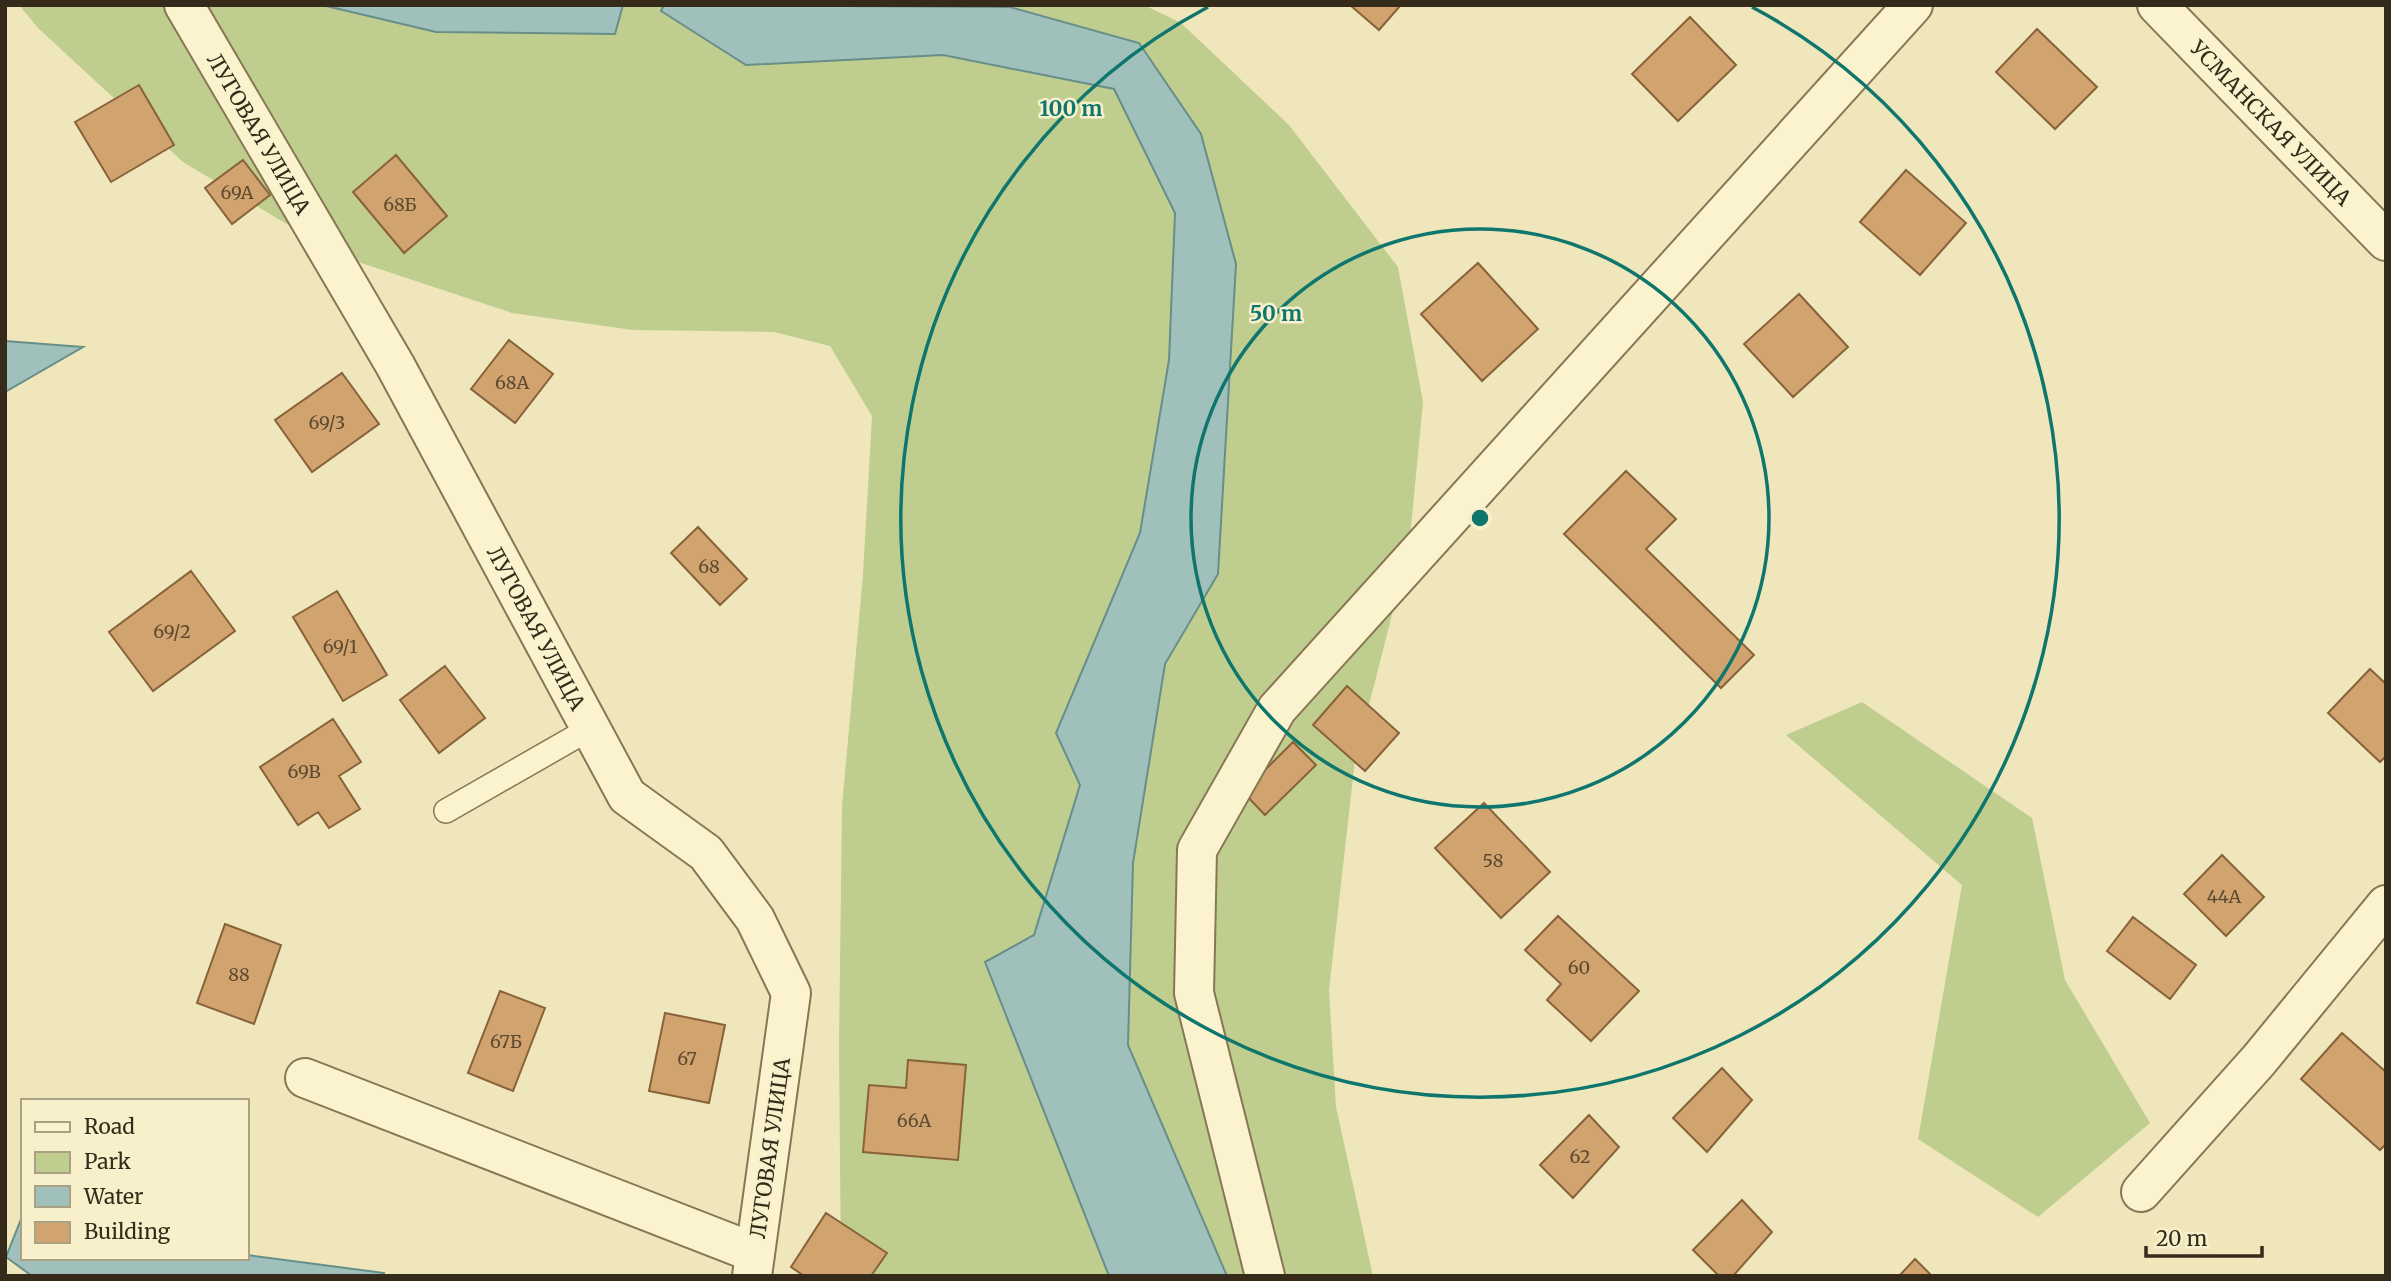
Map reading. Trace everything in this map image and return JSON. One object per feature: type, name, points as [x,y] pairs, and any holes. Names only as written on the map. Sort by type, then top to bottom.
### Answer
[{"type":"street","name":"ЛУГОВАЯ УЛИЦА","points":[[184,5],[395,365],[627,796],[706,853],[755,919],[791,993],[754,1265],[305,1078]]},
{"type":"street","points":[[1265,1276],[1194,993],[1197,850],[1277,709],[1913,5]]},
{"type":"street","name":"УСМАНСКАЯ УЛИЦА","points":[[2157,5],[2386,241]]},
{"type":"street","points":[[2141,1192],[2259,1060],[2386,905]]},
{"type":"lane","points":[[446,811],[591,728]]},
{"type":"green space","points":[[19,5],[1144,5],[1181,23],[1289,125],[1398,267],[1423,402],[1409,548],[1355,760],[1329,990],[1336,1107],[1373,1276],[841,1276],[839,1045],[842,806],[863,575],[872,416],[830,346],[774,332],[633,330],[512,313],[340,256],[183,162],[38,28]]},
{"type":"green space","points":[[1862,702],[2032,818],[2065,980],[2150,1123],[2038,1217],[1918,1139],[1962,885],[1786,735]]},
{"type":"water","points":[[322,5],[623,5],[615,34],[436,32]]},
{"type":"water","points":[[664,5],[1010,7],[1139,43],[1201,134],[1236,264],[1218,574],[1165,664],[1133,863],[1128,1045],[1227,1276],[1109,1276],[985,962],[1034,935],[1080,785],[1056,733],[1140,533],[1169,360],[1175,213],[1114,89],[943,55],[746,65],[661,11]]},
{"type":"water","points":[[5,341],[83,347],[5,392]]},
{"type":"water","points":[[21,1219],[21,1260],[248,1260],[248,1255],[384,1273],[383,1276],[32,1276],[6,1257]]},
{"type":"building","points":[[1350,5],[1399,5],[1400,6],[1379,30]]},
{"type":"building","points":[[1690,17],[1736,65],[1678,121],[1632,74]]},
{"type":"building","points":[[2037,29],[2097,87],[2055,129],[1996,72]]},
{"type":"building","points":[[139,85],[174,145],[111,182],[75,122]]},
{"type":"building","points":[[396,155],[447,216],[404,253],[353,192]]},
{"type":"building","points":[[243,160],[270,195],[232,224],[205,188]]},
{"type":"building","points":[[1906,170],[1966,223],[1920,275],[1860,222]]},
{"type":"building","points":[[1478,263],[1538,329],[1482,381],[1421,314]]},
{"type":"building","points":[[1799,294],[1848,347],[1793,397],[1744,344]]},
{"type":"building","points":[[509,340],[553,374],[515,423],[471,389]]},
{"type":"building","points":[[342,373],[379,424],[312,472],[275,420]]},
{"type":"building","points":[[1626,471],[1676,519],[1646,549],[1754,655],[1721,688],[1564,534]]},
{"type":"building","points":[[698,527],[747,579],[720,605],[671,553]]},
{"type":"building","points":[[191,571],[235,631],[153,691],[109,632]]},
{"type":"building","points":[[337,591],[387,675],[343,701],[293,617]]},
{"type":"building","points":[[445,666],[485,718],[439,753],[400,700]]},
{"type":"building","points":[[2370,669],[2386,684],[2386,756],[2380,762],[2328,713]]},
{"type":"building","points":[[1347,686],[1399,733],[1365,771],[1313,725]]},
{"type":"building","points":[[333,719],[361,762],[339,776],[360,809],[329,828],[318,812],[298,825],[260,767]]},
{"type":"building","points":[[1293,742],[1316,765],[1265,815],[1243,792]]},
{"type":"building","points":[[1484,803],[1550,872],[1501,918],[1435,848]]},
{"type":"building","points":[[2222,855],[2264,897],[2226,936],[2184,894]]},
{"type":"building","points":[[1558,916],[1639,991],[1591,1041],[1547,1000],[1561,984],[1525,950]]},
{"type":"building","points":[[2133,917],[2196,965],[2170,999],[2107,951]]},
{"type":"building","points":[[225,924],[281,945],[254,1024],[197,1003]]},
{"type":"building","points":[[500,991],[545,1008],[513,1091],[468,1073]]},
{"type":"building","points":[[665,1013],[725,1025],[709,1103],[649,1091]]},
{"type":"building","points":[[2342,1033],[2386,1072],[2386,1144],[2380,1150],[2301,1079]]},
{"type":"building","points":[[908,1060],[966,1065],[958,1160],[863,1152],[869,1085],[906,1088]]},
{"type":"building","points":[[1722,1068],[1752,1100],[1707,1152],[1673,1118]]},
{"type":"building","points":[[1589,1115],[1619,1147],[1573,1198],[1540,1165]]},
{"type":"building","points":[[1742,1200],[1772,1232],[1733,1276],[1719,1276],[1693,1250]]},
{"type":"building","points":[[826,1213],[887,1253],[871,1276],[804,1276],[791,1267]]},
{"type":"building","points":[[1915,1259],[1932,1276],[1899,1276]]}]
